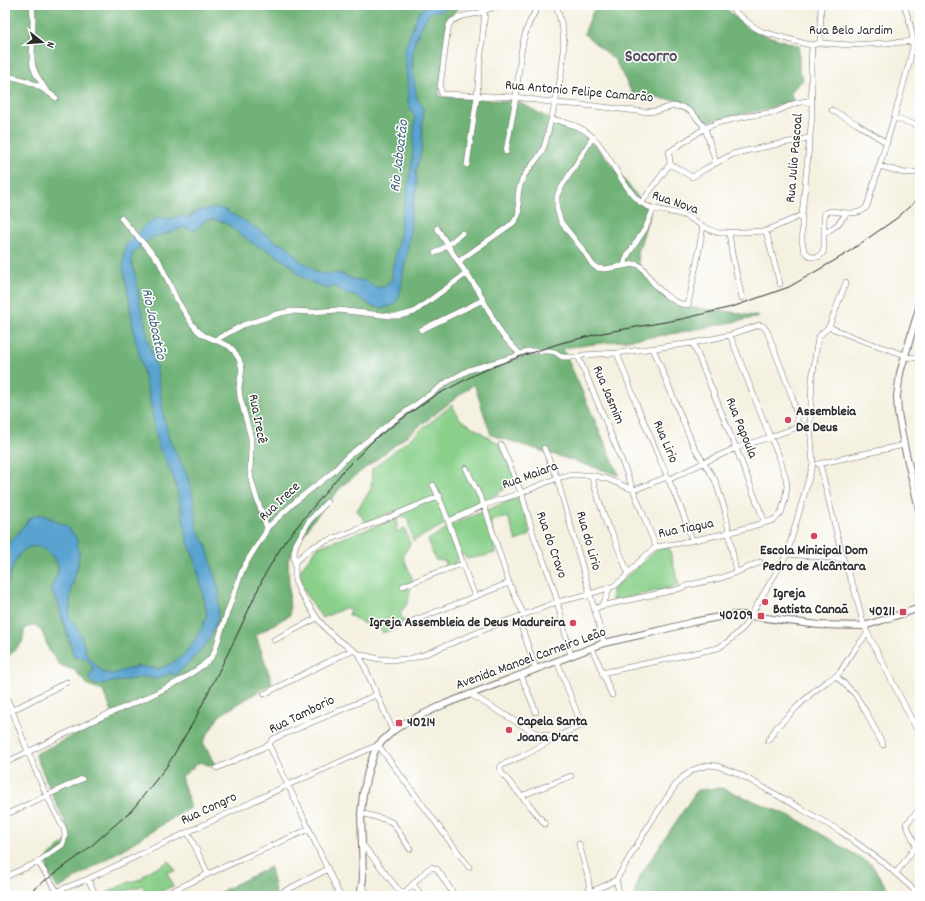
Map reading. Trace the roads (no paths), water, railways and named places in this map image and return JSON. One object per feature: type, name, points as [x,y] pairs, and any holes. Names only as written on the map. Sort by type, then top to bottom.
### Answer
[{"type":"main road","points":[[920,305],[905,356],[897,396],[898,413],[904,446],[918,492],[920,514]]},
{"type":"main road","name":"Avenida Manoel Carneiro Leão","points":[[360,896],[362,886],[362,794],[374,753],[378,745],[393,731],[402,724],[427,711],[604,643],[694,622],[737,614],[819,625],[864,626],[920,608]]},
{"type":"street","points":[[32,5],[33,67],[47,92]]},
{"type":"street","points":[[467,165],[477,96],[485,11],[494,7],[502,6],[540,5]]},
{"type":"street","points":[[506,152],[516,97],[520,52],[529,24],[540,5]]},
{"type":"street","points":[[459,264],[463,258],[506,228],[516,219],[520,209],[518,197],[522,180],[543,150],[556,103],[562,61],[563,32],[557,5]]},
{"type":"street","name":"Rua Belo Jardim","points":[[728,5],[757,29],[763,32],[812,45],[820,44],[851,46],[904,42],[920,45]]},
{"type":"street","points":[[820,44],[821,5]]},
{"type":"street","points":[[824,234],[825,213],[831,210],[846,213],[859,212],[867,206],[894,118],[909,64],[913,43],[909,20],[904,5]]},
{"type":"street","name":"Rua Antonio Felipe Camarão","points":[[485,11],[456,19],[449,25],[440,80],[440,90],[442,94],[516,97],[556,103],[645,112],[656,111],[673,106],[682,107],[696,116],[705,128]]},
{"type":"street","name":"Rua Julio Pascoal","points":[[812,45],[812,116],[802,215],[802,241],[804,251],[808,255],[818,257],[823,253],[824,234]]},
{"type":"street","points":[[5,76],[23,79],[56,98]]},
{"type":"street","points":[[641,203],[670,164],[668,152],[705,128],[727,120],[775,112],[796,103],[812,100]]},
{"type":"street","points":[[832,110],[886,143]]},
{"type":"street","points":[[894,118],[920,126]]},
{"type":"street","name":"Rua Nova","points":[[551,119],[578,127],[593,137],[605,152],[613,167],[626,185],[641,203],[654,208],[685,215],[712,231],[719,233],[766,231],[802,215]]},
{"type":"street","points":[[705,128],[716,163]]},
{"type":"street","points":[[593,137],[559,191],[556,202],[558,215],[561,222],[594,266],[605,269],[624,265],[640,265],[652,281],[669,298],[673,301],[688,305],[703,226]]},
{"type":"street","points":[[670,164],[692,177],[726,157],[739,152],[809,138]]},
{"type":"street","points":[[880,166],[904,173],[920,172]]},
{"type":"street","points":[[624,265],[627,256],[645,229],[654,208]]},
{"type":"street","points":[[824,234],[837,225],[846,213]]},
{"type":"street","name":"Rua Irecê","points":[[121,218],[159,261],[177,300],[197,330],[203,335],[229,346],[237,355],[241,364],[242,373],[239,387],[240,397],[251,438],[251,478],[267,528]]},
{"type":"street","points":[[436,228],[484,300],[499,330],[520,355]]},
{"type":"street","points":[[766,231],[780,284]]},
{"type":"street","points":[[729,232],[732,254],[742,298]]},
{"type":"street","points":[[435,253],[448,245],[462,233]]},
{"type":"street","points":[[215,340],[243,325],[291,311],[311,312],[338,310],[399,316],[414,312],[467,273]]},
{"type":"street","points":[[602,673],[718,648],[736,636],[752,615],[787,554],[813,464],[810,425],[812,379],[818,338],[829,327],[846,282]]},
{"type":"street","points":[[421,330],[484,300]]},
{"type":"street","name":"Rua Jasmim","points":[[656,547],[609,427],[579,357],[590,354],[618,353],[693,343],[730,336],[758,325],[764,326],[792,396],[798,427]]},
{"type":"street","points":[[829,327],[905,356],[920,358]]},
{"type":"street","name":"Rua Tiagua","points":[[327,502],[309,521],[296,544],[294,552],[295,581],[300,592],[317,618],[327,630],[338,640],[359,654],[379,659],[409,659],[557,602],[609,588],[620,582],[648,553],[656,547],[728,533],[765,523],[774,520],[781,513],[785,500],[787,486],[786,479],[730,336]]},
{"type":"street","name":"Rua Papoula","points":[[693,343],[765,523]]},
{"type":"street","points":[[654,348],[694,447],[703,463],[710,471],[717,488],[725,510],[736,573]]},
{"type":"street","name":"Rua Irece","points":[[28,753],[90,722],[146,698],[183,679],[210,659],[214,653],[242,571],[267,528],[296,501],[333,472],[348,456],[390,423],[447,382],[469,370],[520,355],[526,351],[549,351],[555,352],[562,357],[579,357]]},
{"type":"street","name":"Rua Lirio","points":[[618,353],[638,408],[667,479],[682,511],[692,540]]},
{"type":"street","points":[[634,490],[667,479],[736,448],[798,427],[810,425]]},
{"type":"street","name":"Rua do Cravo","points":[[501,445],[521,493],[535,540],[547,569],[571,656]]},
{"type":"street","points":[[813,464],[820,464],[904,446]]},
{"type":"street","name":"Rua do Lirio","points":[[544,448],[557,478],[604,643]]},
{"type":"street","points":[[820,464],[843,558],[854,588],[864,626],[920,735]]},
{"type":"street","points":[[466,468],[484,505],[509,583],[524,615]]},
{"type":"street","name":"Rua Maiara","points":[[449,521],[484,505],[569,475],[590,475],[607,478],[634,490]]},
{"type":"street","points":[[590,475],[607,525],[613,535],[628,573]]},
{"type":"street","points":[[434,485],[440,496],[462,564],[475,596]]},
{"type":"street","points":[[295,562],[311,548],[321,543],[440,496]]},
{"type":"street","points":[[787,554],[843,558]]},
{"type":"street","points":[[594,609],[601,606],[675,590],[689,585],[721,578],[760,562]]},
{"type":"street","points":[[403,586],[429,575],[462,564]]},
{"type":"street","points":[[405,624],[509,583]]},
{"type":"street","points":[[601,606],[606,599],[609,588]]},
{"type":"street","points":[[274,640],[317,618]]},
{"type":"street","points":[[518,618],[536,669]]},
{"type":"street","points":[[768,741],[776,728],[787,716],[813,692],[836,676],[867,634]]},
{"type":"street","points":[[592,648],[612,695]]},
{"type":"street","points":[[264,694],[352,650]]},
{"type":"street","points":[[359,654],[393,731]]},
{"type":"street","points":[[545,824],[504,776],[500,769],[502,765],[533,751],[573,729],[582,726],[557,661]]},
{"type":"street","points":[[521,675],[536,712]]},
{"type":"street","points":[[836,676],[855,694],[883,745]]},
{"type":"street","points":[[5,714],[67,682]]},
{"type":"street","points":[[5,694],[13,710],[28,753],[46,796],[64,829],[65,835],[62,845],[38,862],[5,877]]},
{"type":"street","points":[[470,694],[535,733],[557,737]]},
{"type":"street","name":"Rua Tamborio","points":[[217,768],[269,746],[273,739],[376,695]]},
{"type":"street","points":[[378,745],[469,867]]},
{"type":"street","name":"Rua Congro","points":[[51,896],[288,785],[378,745]]},
{"type":"street","points":[[269,746],[340,896]]},
{"type":"street","points":[[5,763],[28,753]]},
{"type":"street","points":[[584,896],[616,880],[652,820],[683,777],[693,770],[709,765],[718,766],[737,773],[840,831],[896,873],[920,895]]},
{"type":"street","points":[[521,796],[570,776]]},
{"type":"street","points":[[5,815],[82,779]]},
{"type":"street","points":[[896,873],[916,846],[906,824],[920,809]]},
{"type":"street","points":[[361,813],[393,823],[410,849]]},
{"type":"street","points":[[162,896],[309,828]]},
{"type":"street","points":[[188,832],[208,874]]},
{"type":"street","points":[[579,844],[588,876],[590,892]]},
{"type":"street","points":[[362,845],[397,888],[402,892],[406,891],[429,868],[434,867],[437,869],[455,896]]},
{"type":"street","points":[[38,862],[57,892]]},
{"type":"street","points":[[275,896],[328,869]]},
{"type":"street","points":[[88,879],[96,896]]},
{"type":"street","points":[[616,880],[620,896]]},
{"type":"street","points":[[413,884],[422,896]]},
{"type":"street","points":[[362,886],[368,896]]},
{"type":"water","points":[[428,5],[454,5],[429,14],[419,31],[413,48],[412,69],[417,98],[423,107],[422,147],[416,171],[417,187],[411,213],[408,250],[401,288],[398,300],[392,306],[383,308],[371,306],[361,298],[346,294],[335,286],[328,289],[311,282],[299,275],[292,266],[268,250],[255,245],[224,222],[212,219],[205,221],[194,231],[185,227],[152,237],[133,253],[132,263],[149,345],[156,366],[164,418],[169,439],[187,475],[193,496],[197,529],[206,544],[219,591],[218,618],[208,642],[188,664],[175,675],[170,673],[164,677],[158,678],[145,677],[95,685],[88,678],[94,670],[87,660],[84,658],[74,657],[59,605],[52,592],[52,586],[58,573],[58,565],[45,549],[35,546],[21,552],[12,568],[5,593],[5,546],[13,539],[30,518],[40,514],[48,517],[66,526],[76,537],[79,553],[78,564],[71,589],[69,616],[80,633],[87,655],[102,672],[112,674],[138,666],[158,669],[172,663],[185,654],[202,628],[207,615],[201,584],[187,538],[174,479],[158,446],[150,400],[134,334],[123,266],[125,245],[134,238],[147,223],[160,217],[168,219],[181,216],[189,217],[197,211],[217,208],[224,209],[276,242],[286,245],[300,261],[307,264],[316,272],[323,274],[339,273],[353,279],[366,281],[373,287],[385,287],[392,279],[392,270],[400,234],[401,216],[406,199],[412,162],[415,118],[410,109],[408,100],[408,85],[404,52],[418,13]]},
{"type":"tram line","points":[[24,896],[83,853],[132,810],[167,766],[194,721],[237,635],[265,574],[285,541],[344,470],[377,437],[431,398],[478,373],[518,357],[561,343],[602,333],[682,319],[732,307],[789,287],[844,255],[897,218],[920,197]]},
{"type":"place","name":"Assembleia De Deus","points":[[788,420]]},
{"type":"place","name":"Escola Minicipal Dom Pedro de Alcântara","points":[[814,536]]},
{"type":"place","name":"Igreja Batista Canaã","points":[[765,602]]},
{"type":"place","name":"40211","points":[[903,612]]},
{"type":"place","name":"40209","points":[[761,616]]},
{"type":"place","name":"Igreja Assembleia de Deus Madureira","points":[[573,623]]},
{"type":"place","name":"40214","points":[[399,723]]},
{"type":"place","name":"Capela Santa Joana D'arc","points":[[509,730]]},
{"type":"district","name":"Socorro","points":[[651,57]]},
{"type":"water label","name":"Rio Jaboatão","points":[[400,156]]},
{"type":"water label","name":"Rio Jaboatão","points":[[153,324]]}]
